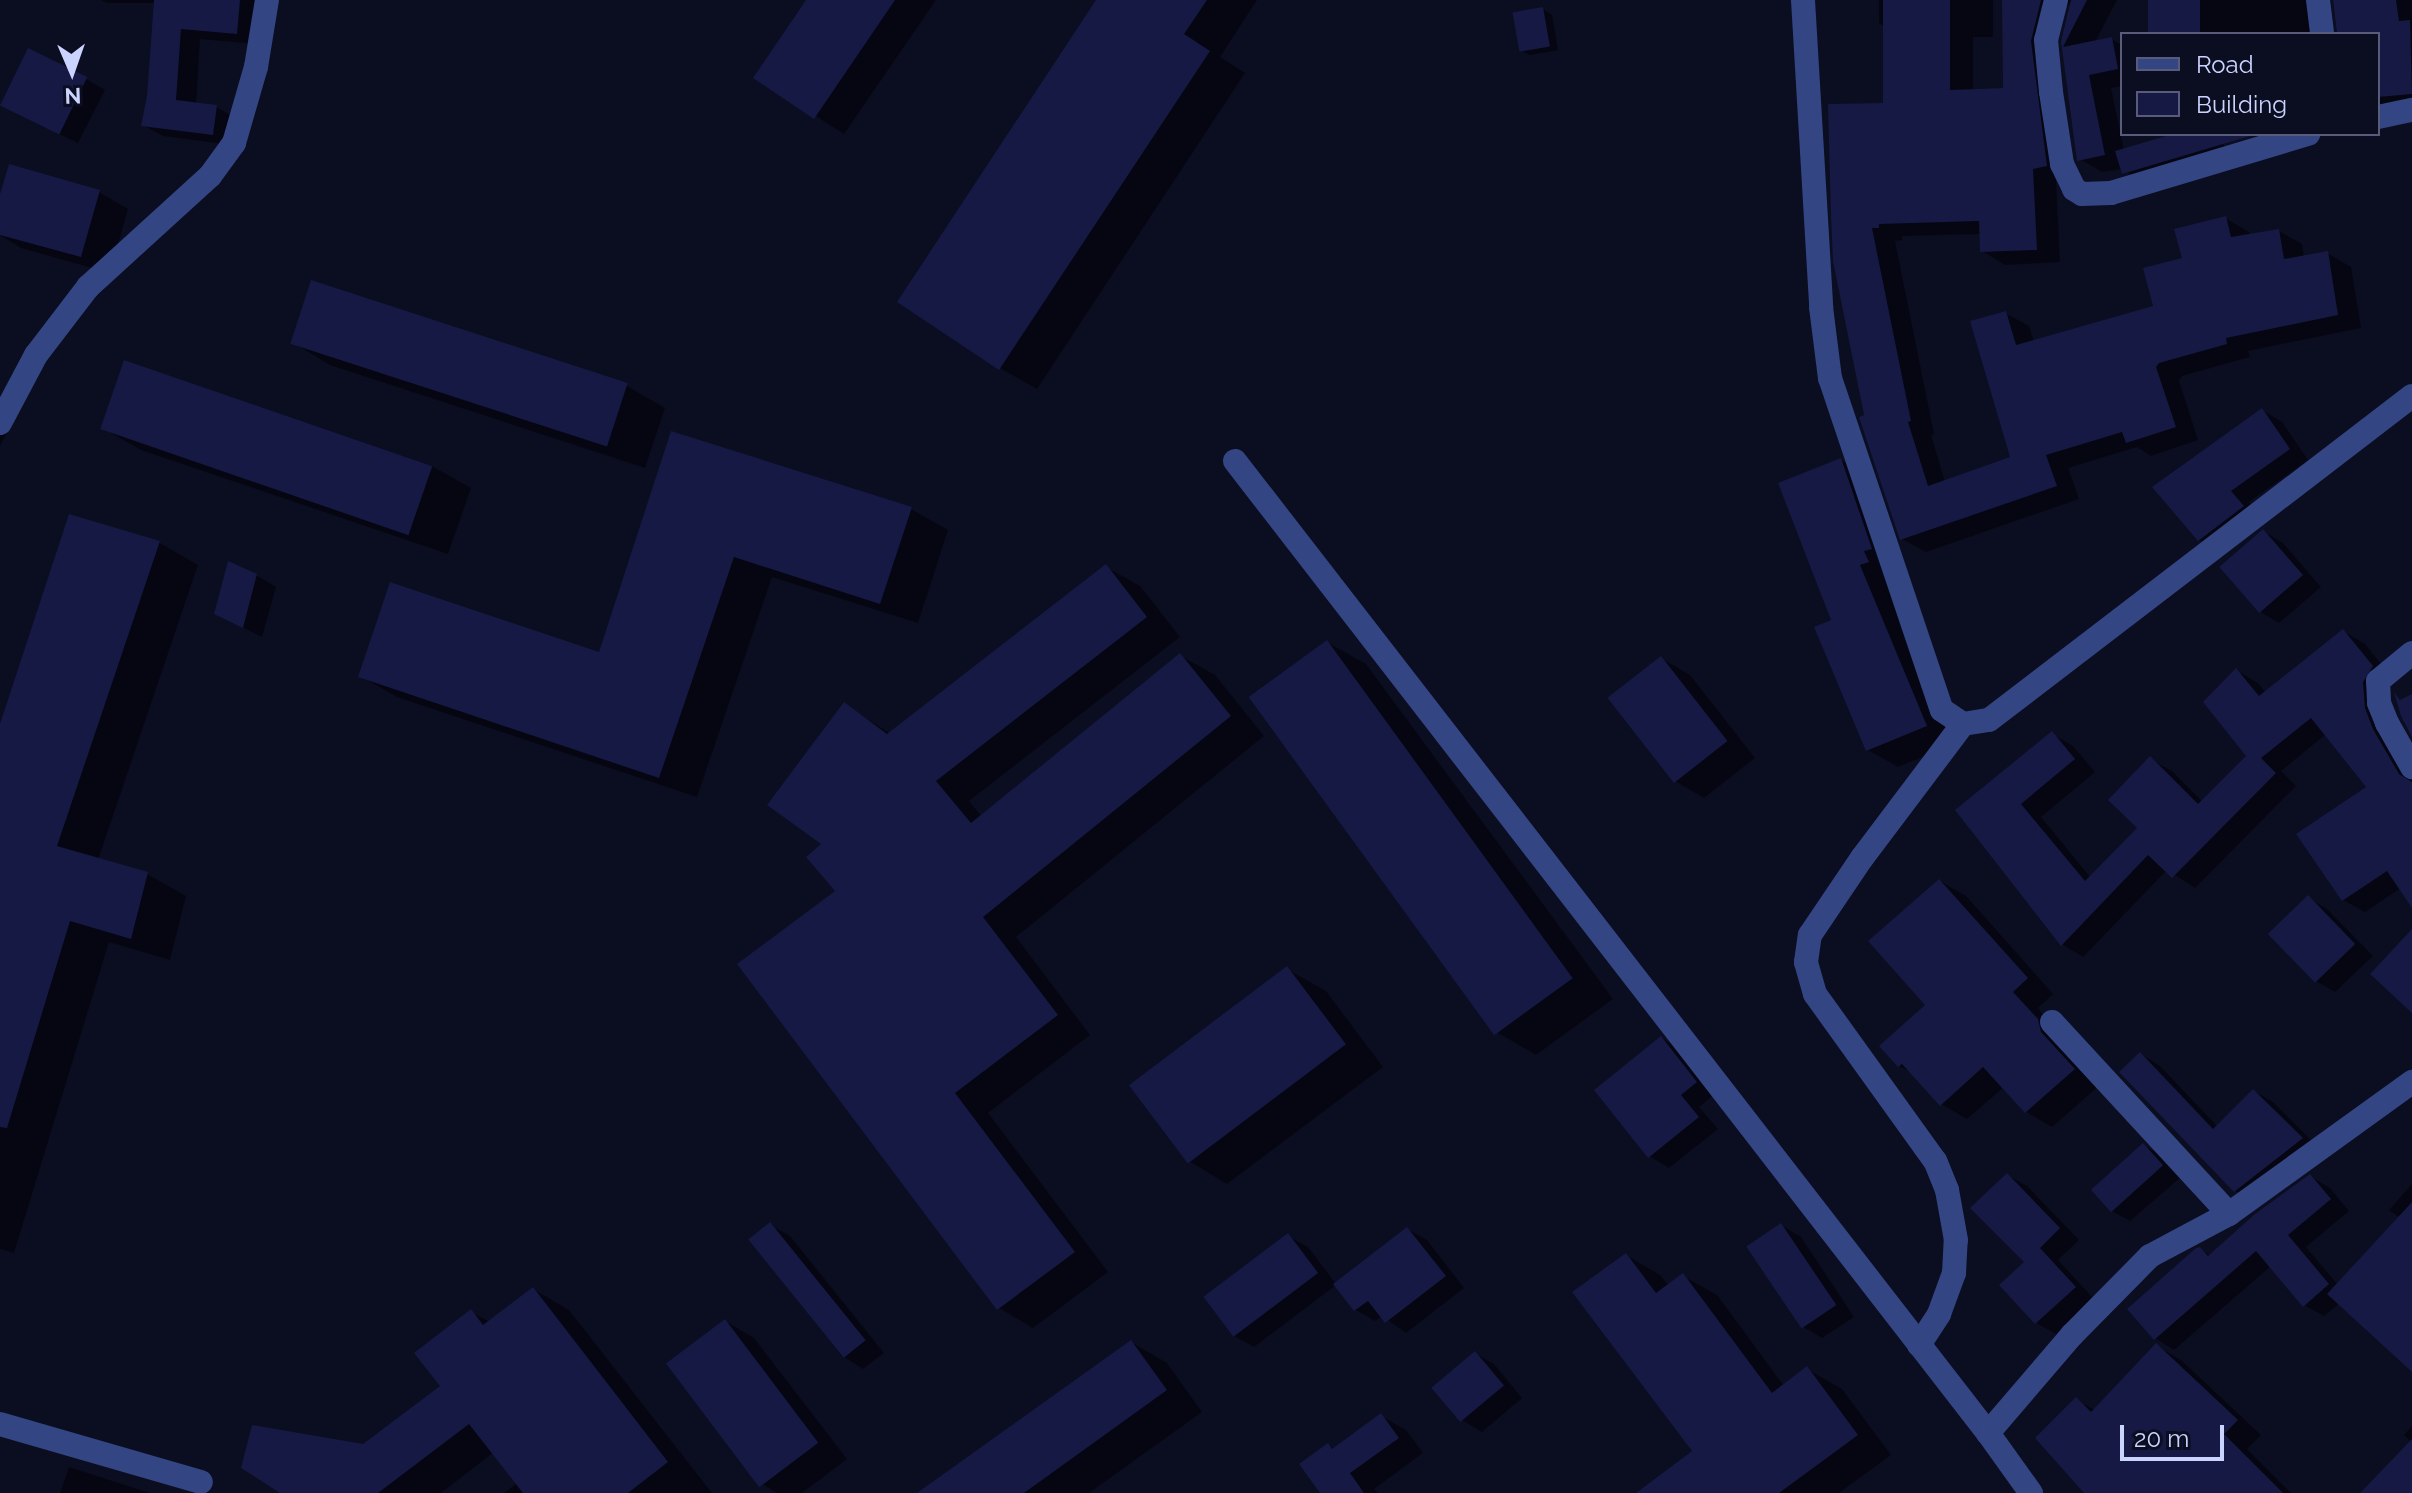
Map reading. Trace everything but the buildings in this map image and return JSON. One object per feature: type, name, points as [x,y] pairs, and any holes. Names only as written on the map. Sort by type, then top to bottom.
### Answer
[{"type":"street","points":[[0,423],[36,355],[88,287],[210,176],[234,143],[256,67],[267,0]]},
{"type":"street","points":[[1803,0],[1821,307],[1830,378],[1942,710],[1963,724],[1989,720],[2412,396]]},
{"type":"street","points":[[2056,0],[2046,40],[2051,92],[2062,164],[2074,189],[2082,194],[2111,193],[2301,136]]},
{"type":"street","points":[[2318,0],[2322,32]]},
{"type":"street","points":[[2380,117],[2412,110]]},
{"type":"street","points":[[1235,461],[1988,1433],[2031,1493]]},
{"type":"street","points":[[2412,653],[2378,681],[2379,703],[2412,767]]},
{"type":"street","points":[[1919,1345],[1939,1314],[1954,1273],[1956,1240],[1947,1190],[1935,1161],[1815,994],[1806,962],[1810,935],[1862,858],[1963,724]]},
{"type":"street","points":[[2052,1022],[2229,1214]]},
{"type":"street","points":[[1988,1433],[2072,1335],[2150,1256],[2229,1214],[2412,1082]]},
{"type":"street","points":[[0,1424],[201,1482]]}]
